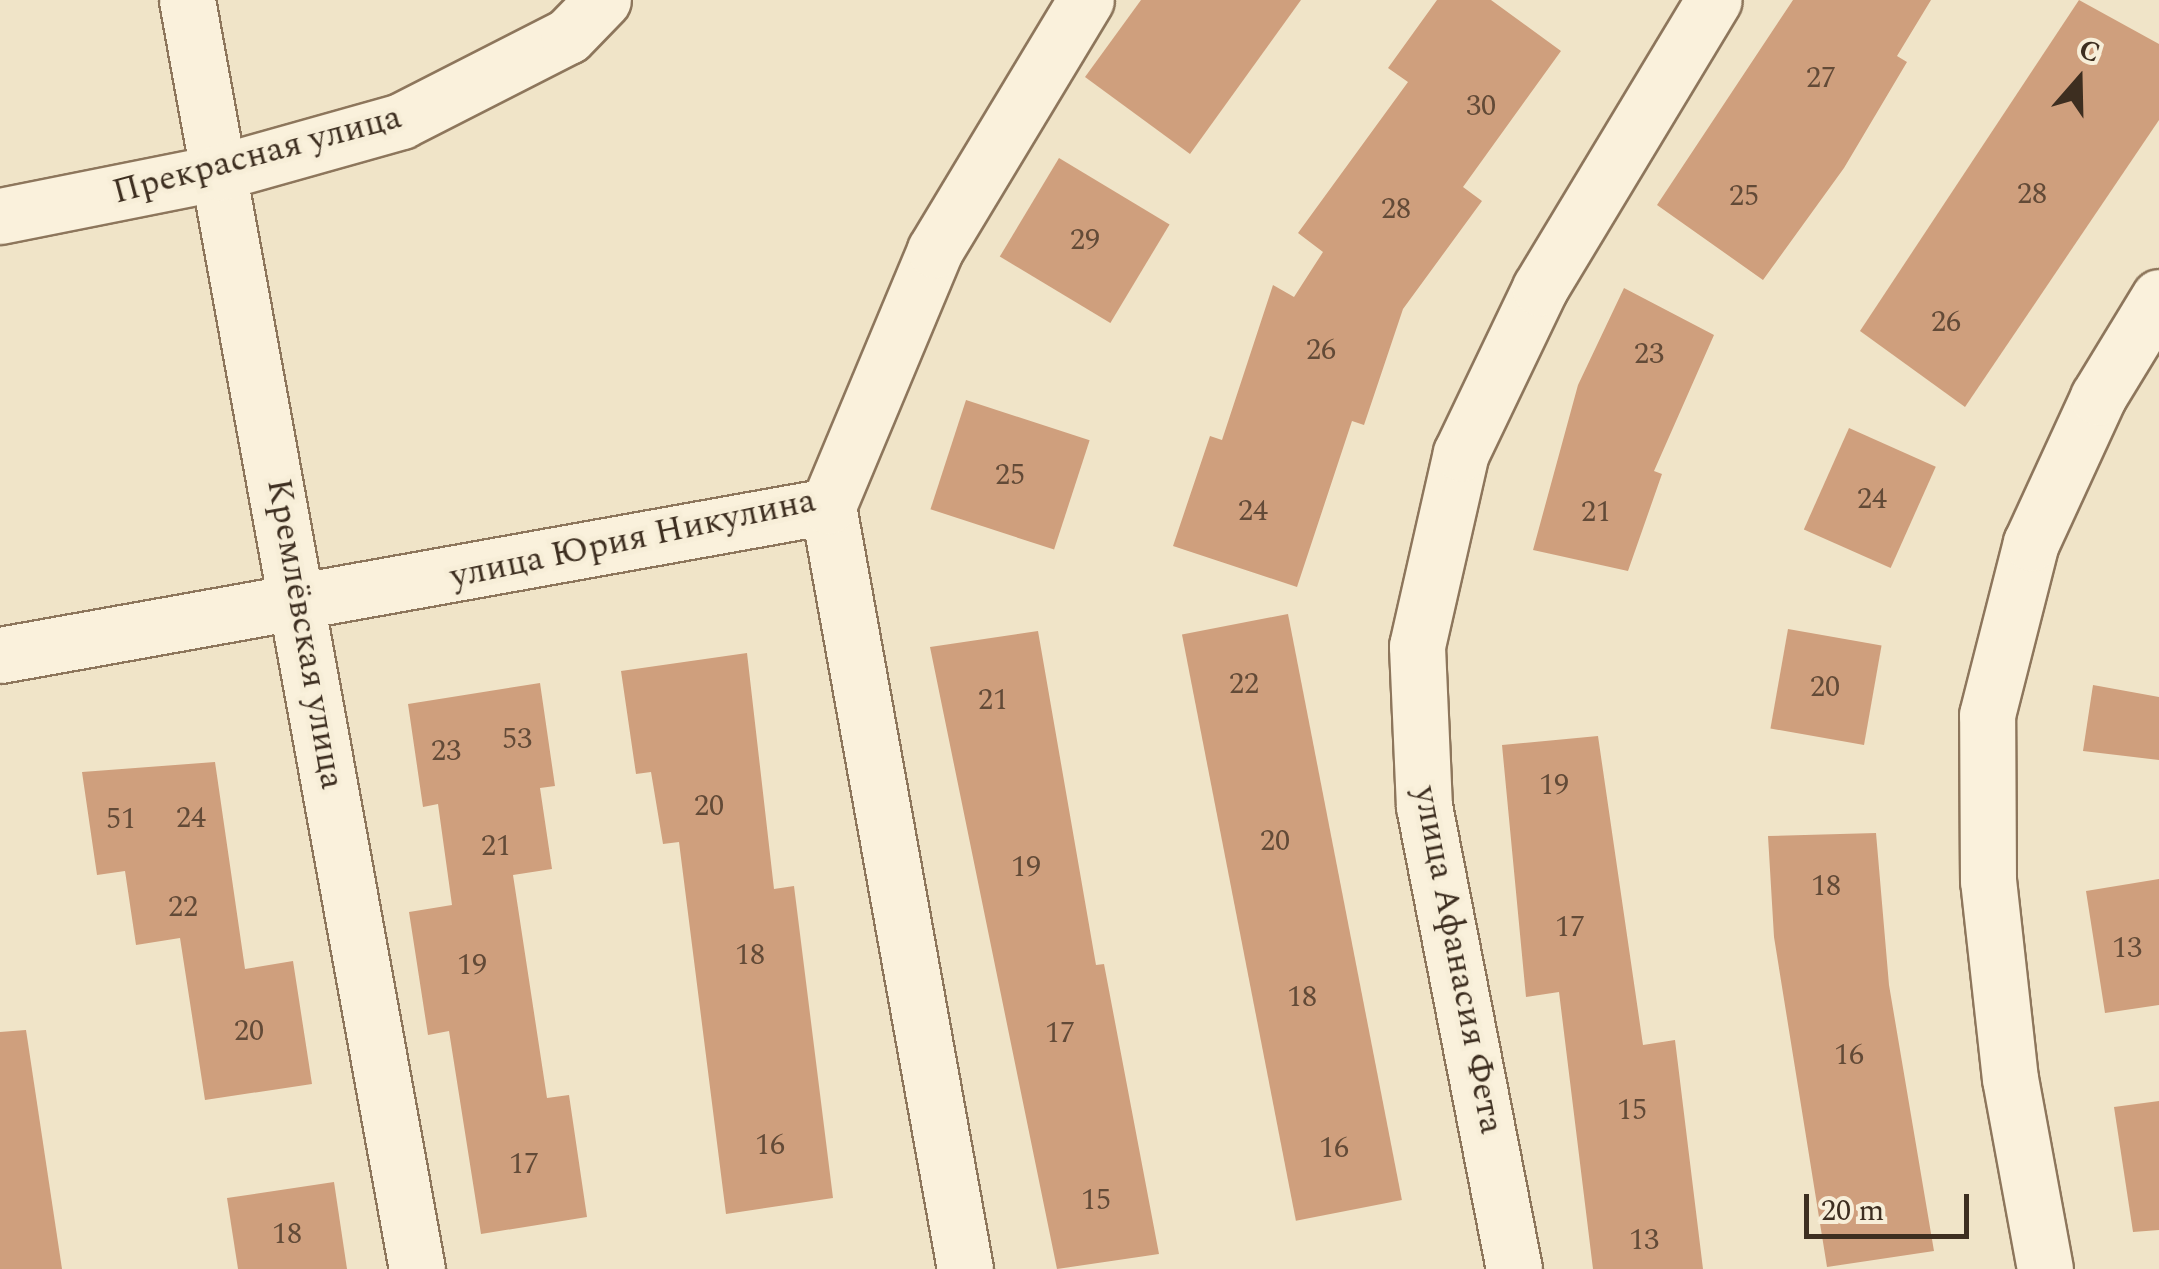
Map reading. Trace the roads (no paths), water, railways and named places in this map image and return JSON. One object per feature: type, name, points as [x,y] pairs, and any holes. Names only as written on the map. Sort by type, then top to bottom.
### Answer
[{"type":"street","name":"Кремлёвская улица","points":[[187,0],[301,604],[417,1269]]},
{"type":"street","name":"Прекрасная улица","points":[[0,216],[220,172],[401,121],[568,36],[603,0]]},
{"type":"street","name":"улица Юрия Никулина","points":[[0,655],[301,604],[828,506],[935,250],[1086,0]]},
{"type":"street","name":"улица Афанасия Фета","points":[[1514,1269],[1424,808],[1417,646],[1461,453],[1540,288],[1714,0]]},
{"type":"street","points":[[2045,1269],[2010,1079],[1988,881],[1987,715],[2031,543],[2098,396],[2159,298]]},
{"type":"street","points":[[828,506],[965,1269]]}]
